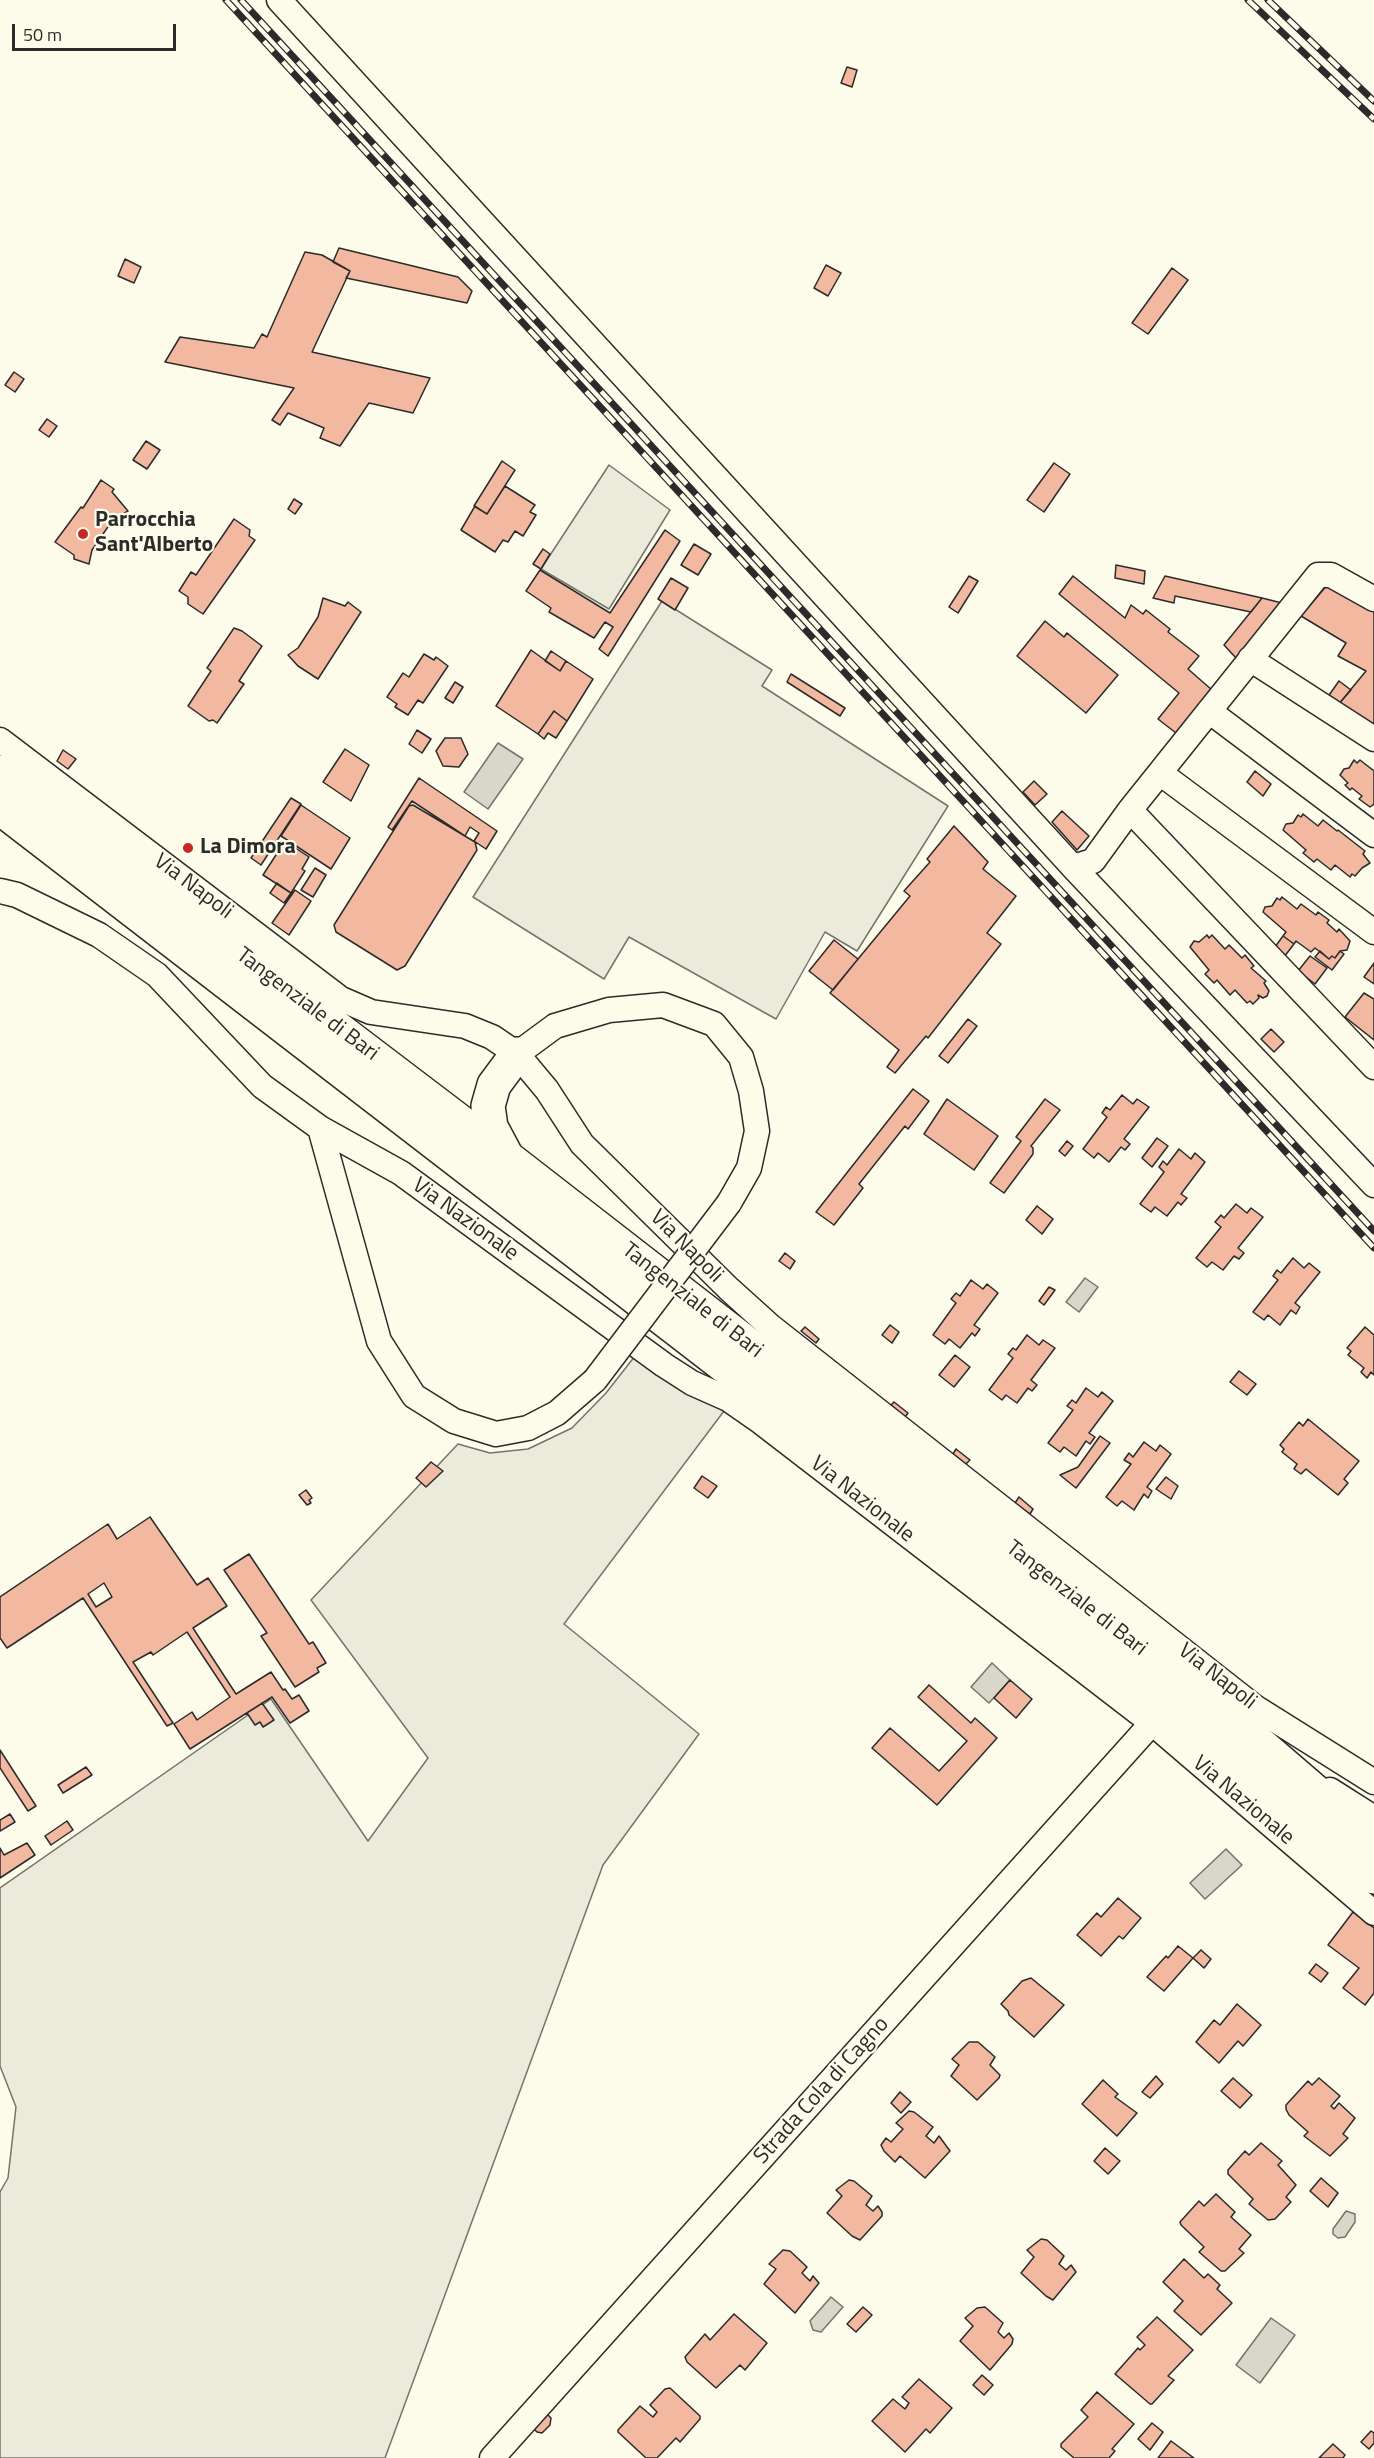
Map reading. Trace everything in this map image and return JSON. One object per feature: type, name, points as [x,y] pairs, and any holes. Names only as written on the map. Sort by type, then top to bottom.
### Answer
[{"type":"highway","name":"Tangenziale di Bari","points":[[0,772],[508,1158],[1231,1719],[1374,1842]]},
{"type":"highway","name":"Tangenziale di Bari","points":[[0,808],[1220,1748],[1374,1877]]},
{"type":"highway","points":[[0,825],[24,843],[76,866]]},
{"type":"highway","points":[[508,1158],[491,1127],[488,1106],[494,1085],[517,1054]]},
{"type":"highway","points":[[413,1086],[452,1098],[473,1096],[494,1085]]},
{"type":"street","points":[[279,0],[1073,867],[1374,1185]]},
{"type":"street","points":[[1073,867],[1093,861],[1130,810],[1318,575],[1331,575],[1374,599]]},
{"type":"street","points":[[1251,659],[1374,739]]},
{"type":"street","points":[[1209,711],[1374,835]]},
{"type":"street","name":"Via Napoli","points":[[0,740],[341,999],[371,1011],[465,1026],[492,1037],[517,1054],[547,1090],[582,1144],[729,1289],[770,1326],[1256,1708],[1374,1782]]},
{"type":"street","points":[[1160,773],[1374,932]]},
{"type":"street","points":[[1130,810],[1374,1067]]},
{"type":"street","name":"Via Nazionale","points":[[0,891],[17,895],[99,935],[157,975],[262,1086],[320,1128],[400,1173],[664,1365],[692,1383],[728,1399],[761,1422],[1152,1723],[1374,1913]]},
{"type":"street","points":[[320,1128],[379,1341],[414,1396],[454,1420],[496,1434],[528,1428],[557,1413],[594,1380],[729,1203],[749,1168],[757,1131],[751,1091],[741,1057],[714,1024],[663,1005],[609,1010],[555,1026],[517,1054]]},
{"type":"street","name":"Strada Cola di Cagno","points":[[492,2458],[1152,1723]]},
{"type":"street","points":[[1287,1766],[1366,1811],[1374,1818]]},
{"type":"shaded area","points":[[609,465],[670,510],[609,609],[541,569]]},
{"type":"shaded area","points":[[662,601],[772,670],[762,686],[948,806],[857,951],[825,932],[776,1019],[629,937],[604,979],[473,897]]},
{"type":"shaded area","points":[[498,743],[523,759],[488,809],[464,792]]},
{"type":"shaded area","points":[[1085,1278],[1098,1287],[1079,1312],[1066,1302]]},
{"type":"shaded area","points":[[646,1342],[730,1403],[564,1624],[699,1734],[603,1865],[385,2458],[0,2458],[0,2192],[8,2178],[16,2107],[0,2066],[0,1888],[271,1699],[368,1841],[428,1758],[311,1600],[458,1444],[490,1453],[528,1449],[572,1428],[606,1393]]},
{"type":"shaded area","points":[[992,1663],[1010,1680],[989,1703],[971,1687]]},
{"type":"shaded area","points":[[1226,1849],[1242,1865],[1205,1899],[1190,1883]]},
{"type":"shaded area","points":[[1346,2211],[1355,2214],[1355,2222],[1345,2237],[1338,2238],[1333,2234],[1333,2229]]},
{"type":"shaded area","points":[[831,2297],[843,2307],[821,2332],[813,2330],[810,2321]]},
{"type":"shaded area","points":[[1271,2318],[1295,2335],[1260,2383],[1236,2365]]},
{"type":"building","points":[[847,67],[857,70],[852,87],[841,83]]},
{"type":"building","points":[[339,248],[458,277],[472,291],[467,303],[346,278],[350,271],[333,262]]},
{"type":"building","points":[[305,252],[322,255],[350,271],[312,352],[430,378],[413,413],[369,403],[340,446],[320,438],[324,428],[288,413],[280,425],[272,420],[294,388],[165,362],[180,337],[254,348],[262,334],[267,337]]},
{"type":"building","points":[[125,259],[141,267],[134,283],[118,276]]},
{"type":"building","points":[[826,265],[841,273],[828,296],[814,288]]},
{"type":"building","points":[[1172,268],[1188,280],[1148,334],[1132,323]]},
{"type":"building","points":[[14,372],[24,379],[15,392],[5,385]]},
{"type":"building","points":[[47,419],[57,426],[49,437],[39,430]]},
{"type":"building","points":[[146,441],[160,450],[147,469],[133,460]]},
{"type":"building","points":[[502,461],[515,470],[487,514],[474,506]]},
{"type":"building","points":[[1054,463],[1070,474],[1044,512],[1027,500]]},
{"type":"building","points":[[101,480],[114,489],[112,492],[128,511],[112,521],[92,550],[89,564],[74,559],[74,555],[55,542],[81,507],[83,508]]},
{"type":"building","points":[[505,486],[535,505],[530,512],[536,515],[523,536],[515,531],[508,542],[503,540],[495,552],[461,530],[475,506],[487,514]]},
{"type":"building","points":[[294,499],[302,504],[295,514],[288,509]]},
{"type":"building","points":[[234,519],[250,530],[249,536],[255,540],[203,614],[188,604],[188,597],[179,591],[191,572],[196,575]]},
{"type":"building","points":[[665,530],[680,541],[608,656],[599,649],[613,627],[605,622],[594,638],[549,612],[551,608],[526,591],[540,570],[610,613]]},
{"type":"building","points":[[694,544],[711,554],[698,575],[681,565]]},
{"type":"building","points":[[543,549],[550,554],[541,569],[533,564]]},
{"type":"building","points":[[1116,565],[1145,571],[1144,584],[1115,578]]},
{"type":"building","points":[[969,576],[978,581],[958,613],[949,607]]},
{"type":"building","points":[[1073,576],[1125,618],[1131,605],[1143,614],[1146,610],[1170,629],[1168,632],[1199,656],[1188,669],[1212,690],[1176,733],[1158,719],[1179,693],[1059,594]]},
{"type":"building","points":[[1165,576],[1262,598],[1251,612],[1175,596],[1174,603],[1153,598]]},
{"type":"building","points":[[671,578],[688,588],[675,610],[658,599]]},
{"type":"building","points":[[1328,584],[1374,607],[1374,728],[1338,705],[1366,671],[1338,656],[1346,643],[1301,616]]},
{"type":"building","points":[[323,598],[345,606],[348,602],[361,612],[318,679],[298,666],[288,655],[298,648],[318,617]]},
{"type":"building","points":[[1262,598],[1282,603],[1237,659],[1224,645]]},
{"type":"building","points":[[1045,621],[1064,637],[1067,633],[1118,675],[1086,713],[1017,656]]},
{"type":"building","points":[[234,628],[242,631],[262,646],[239,681],[244,684],[217,723],[213,720],[209,721],[188,706],[211,671],[207,668]]},
{"type":"building","points":[[531,650],[560,671],[566,661],[593,679],[567,721],[554,711],[538,734],[496,706]]},
{"type":"building","points":[[551,651],[566,661],[560,671],[545,661]]},
{"type":"building","points":[[424,654],[434,660],[436,657],[448,666],[423,703],[418,700],[408,715],[395,707],[397,704],[387,697],[403,673],[409,677]]},
{"type":"building","points":[[791,674],[845,708],[840,716],[787,682]]},
{"type":"building","points":[[1339,681],[1351,690],[1338,705],[1327,698]]},
{"type":"building","points":[[455,682],[463,687],[453,703],[445,698]]},
{"type":"building","points":[[554,711],[567,721],[556,738],[548,733],[544,739],[538,734]]},
{"type":"building","points":[[417,730],[431,739],[422,753],[409,744]]},
{"type":"building","points":[[445,738],[461,738],[468,754],[459,767],[443,766],[436,751]]},
{"type":"building","points":[[345,749],[369,765],[351,801],[323,782]]},
{"type":"building","points":[[63,750],[76,759],[68,769],[57,761]]},
{"type":"building","points":[[1354,760],[1357,763],[1360,760],[1374,771],[1374,804],[1370,807],[1359,799],[1362,796],[1345,785],[1348,783],[1340,775],[1344,769],[1349,768]]},
{"type":"building","points":[[1255,771],[1271,784],[1263,796],[1247,782]]},
{"type":"building","points":[[419,778],[497,831],[486,849],[474,841],[479,833],[470,827],[465,836],[412,801],[392,830],[388,827]]},
{"type":"building","points":[[1034,781],[1047,794],[1035,805],[1023,792]]},
{"type":"building","points":[[291,798],[301,804],[261,865],[251,858]]},
{"type":"building","points":[[301,805],[350,838],[331,869],[281,836]]},
{"type":"building","points":[[413,805],[475,842],[477,850],[405,966],[397,970],[336,932],[334,925],[409,806]]},
{"type":"building","points":[[1062,811],[1089,836],[1077,850],[1052,822]]},
{"type":"building","points":[[1303,814],[1318,826],[1323,820],[1338,830],[1365,851],[1363,854],[1370,863],[1355,876],[1352,874],[1350,877],[1335,865],[1331,870],[1317,859],[1314,862],[1303,853],[1306,850],[1283,830],[1286,824],[1293,823],[1298,815],[1301,817]]},
{"type":"building","points":[[954,826],[988,862],[983,869],[1016,896],[987,933],[1001,944],[928,1038],[926,1036],[895,1073],[887,1067],[899,1050],[830,993],[910,896],[904,891],[930,862],[927,859]]},
{"type":"building","points":[[285,841],[309,857],[302,869],[305,871],[291,893],[263,875]]},
{"type":"building","points":[[315,868],[326,875],[313,897],[301,890]]},
{"type":"building","points":[[277,883],[291,893],[284,903],[270,893]]},
{"type":"building","points":[[295,890],[311,901],[289,935],[272,923]]},
{"type":"building","points":[[1282,897],[1297,909],[1301,904],[1316,915],[1318,912],[1329,920],[1327,923],[1337,932],[1339,929],[1350,941],[1347,950],[1340,951],[1335,958],[1332,956],[1329,959],[1315,948],[1311,952],[1296,941],[1294,944],[1283,936],[1286,932],[1263,912],[1265,907],[1272,906],[1277,898],[1280,900]]},
{"type":"building","points":[[1207,935],[1209,938],[1212,935],[1225,949],[1229,945],[1242,958],[1245,955],[1254,966],[1251,968],[1266,981],[1264,983],[1269,991],[1267,996],[1263,998],[1258,995],[1259,998],[1253,1004],[1250,1001],[1247,1003],[1235,990],[1230,995],[1217,980],[1214,983],[1205,974],[1209,970],[1190,947],[1194,941],[1199,942]]},
{"type":"building","points":[[1283,936],[1294,944],[1284,957],[1275,947]]},
{"type":"building","points":[[834,940],[858,959],[833,990],[809,971]]},
{"type":"building","points":[[1320,951],[1329,959],[1332,956],[1335,958],[1340,951],[1344,954],[1332,970],[1315,957]]},
{"type":"building","points":[[1310,956],[1327,968],[1315,984],[1298,971]]},
{"type":"building","points":[[1374,963],[1374,984],[1364,977]]},
{"type":"building","points":[[1364,993],[1374,999],[1374,1040],[1345,1017]]},
{"type":"building","points":[[968,1019],[977,1026],[948,1063],[939,1056]]},
{"type":"building","points":[[1271,1029],[1284,1042],[1274,1052],[1261,1039]]},
{"type":"building","points":[[913,1089],[929,1101],[908,1129],[905,1126],[859,1184],[863,1188],[834,1225],[816,1212]]},
{"type":"building","points":[[1122,1095],[1133,1104],[1137,1099],[1149,1107],[1124,1139],[1130,1144],[1125,1150],[1121,1147],[1109,1162],[1098,1153],[1094,1158],[1083,1149],[1107,1117],[1102,1113],[1106,1107],[1110,1110]]},
{"type":"building","points":[[947,1099],[998,1136],[974,1170],[924,1134]]},
{"type":"building","points":[[1045,1099],[1060,1110],[1031,1146],[1033,1154],[1004,1193],[990,1183],[1021,1141],[1016,1137]]},
{"type":"building","points":[[1157,1138],[1168,1146],[1152,1167],[1142,1158]]},
{"type":"building","points":[[1067,1141],[1073,1146],[1065,1156],[1059,1151]]},
{"type":"building","points":[[1179,1149],[1191,1159],[1195,1153],[1205,1162],[1181,1194],[1187,1198],[1181,1205],[1178,1202],[1167,1216],[1155,1207],[1151,1212],[1140,1204],[1164,1172],[1159,1167],[1163,1161],[1167,1165]]},
{"type":"building","points":[[1236,1204],[1247,1213],[1251,1208],[1263,1217],[1238,1248],[1244,1253],[1239,1259],[1234,1256],[1223,1270],[1212,1262],[1207,1267],[1196,1258],[1221,1227],[1215,1222],[1221,1215],[1224,1218]]},
{"type":"building","points":[[1037,1206],[1053,1219],[1042,1234],[1026,1220]]},
{"type":"building","points":[[785,1253],[795,1261],[790,1269],[779,1261]]},
{"type":"building","points":[[1293,1258],[1304,1268],[1309,1263],[1320,1272],[1295,1303],[1300,1307],[1296,1314],[1291,1310],[1280,1325],[1268,1315],[1264,1320],[1253,1312],[1278,1280],[1273,1276],[1277,1270],[1281,1273]]},
{"type":"building","points":[[971,1280],[983,1289],[987,1284],[998,1293],[974,1325],[980,1329],[975,1336],[972,1333],[960,1348],[949,1339],[945,1344],[933,1335],[956,1303],[951,1299],[956,1293],[960,1296]]},
{"type":"building","points":[[1049,1287],[1055,1290],[1044,1305],[1039,1301]]},
{"type":"building","points":[[890,1325],[899,1332],[892,1343],[882,1335]]},
{"type":"building","points":[[805,1327],[819,1339],[816,1343],[801,1331]]},
{"type":"building","points":[[1365,1327],[1374,1335],[1374,1375],[1371,1372],[1367,1378],[1361,1372],[1364,1368],[1348,1355],[1351,1351],[1347,1348]]},
{"type":"building","points":[[1027,1335],[1039,1345],[1043,1340],[1055,1348],[1031,1380],[1037,1385],[1032,1391],[1028,1388],[1017,1403],[1006,1395],[1002,1400],[989,1390],[1013,1358],[1008,1354],[1013,1348],[1016,1350]]},
{"type":"building","points":[[955,1355],[970,1367],[954,1387],[939,1375]]},
{"type":"building","points":[[1239,1371],[1256,1384],[1247,1395],[1230,1382]]},
{"type":"building","points":[[1086,1388],[1098,1397],[1102,1392],[1113,1401],[1089,1433],[1095,1437],[1090,1444],[1086,1441],[1076,1456],[1064,1447],[1060,1452],[1048,1443],[1073,1410],[1067,1406],[1072,1400],[1076,1403]]},
{"type":"building","points":[[894,1402],[908,1413],[905,1417],[891,1405]]},
{"type":"building","points":[[1308,1419],[1359,1461],[1344,1479],[1348,1483],[1338,1495],[1306,1469],[1301,1474],[1294,1469],[1297,1464],[1282,1452],[1284,1449],[1280,1445],[1299,1422],[1303,1426]]},
{"type":"building","points":[[1100,1436],[1110,1443],[1076,1488],[1060,1475],[1078,1467]]},
{"type":"building","points":[[1144,1442],[1156,1451],[1160,1445],[1171,1454],[1147,1487],[1152,1491],[1148,1498],[1144,1494],[1134,1510],[1122,1501],[1117,1506],[1106,1497],[1131,1464],[1124,1460],[1129,1453],[1133,1457]]},
{"type":"building","points":[[956,1449],[970,1460],[966,1464],[953,1454]]},
{"type":"building","points":[[431,1462],[443,1471],[426,1487],[416,1478]]},
{"type":"building","points":[[702,1476],[717,1486],[708,1498],[694,1488]]},
{"type":"building","points":[[1166,1477],[1178,1486],[1171,1499],[1156,1489]]},
{"type":"building","points":[[306,1490],[312,1498],[309,1500],[311,1503],[307,1505],[299,1495]]},
{"type":"building","points":[[1019,1497],[1033,1509],[1030,1514],[1015,1503]]},
{"type":"building","points":[[150,1517],[197,1585],[208,1578],[227,1606],[193,1628],[236,1694],[271,1672],[292,1699],[299,1695],[309,1711],[290,1723],[272,1697],[190,1749],[174,1724],[192,1712],[197,1720],[230,1697],[187,1632],[153,1655],[151,1652],[133,1662],[173,1723],[167,1726],[83,1598],[7,1648],[0,1638],[0,1597],[108,1524],[117,1539]],"holes":[[[104,1583],[112,1597],[96,1607],[88,1594]]]},
{"type":"building","points":[[249,1554],[309,1644],[313,1642],[326,1663],[317,1668],[319,1672],[295,1687],[261,1636],[267,1633],[224,1570]]},
{"type":"building","points":[[1010,1680],[1032,1699],[1016,1718],[994,1698]]},
{"type":"building","points":[[929,1685],[971,1723],[975,1718],[997,1738],[937,1805],[872,1748],[890,1728],[939,1771],[967,1741],[918,1697]]},
{"type":"building","points":[[262,1703],[274,1720],[263,1727],[260,1722],[255,1725],[247,1713]]},
{"type":"building","points":[[0,1750],[36,1806],[28,1811],[0,1768]]},
{"type":"building","points":[[86,1767],[92,1775],[63,1793],[58,1785]]},
{"type":"building","points":[[10,1814],[15,1822],[0,1831],[0,1820]]},
{"type":"building","points":[[67,1821],[73,1830],[51,1845],[45,1836]]},
{"type":"building","points":[[27,1843],[35,1855],[0,1878],[0,1848],[4,1855]]},
{"type":"building","points":[[1118,1898],[1141,1918],[1123,1939],[1119,1936],[1101,1956],[1077,1935],[1097,1913],[1101,1917]]},
{"type":"building","points":[[1353,1912],[1374,1928],[1374,1993],[1365,2005],[1343,1988],[1359,1968],[1328,1945]]},
{"type":"building","points":[[1178,1946],[1193,1958],[1164,1991],[1147,1977]]},
{"type":"building","points":[[1201,1950],[1211,1959],[1204,1968],[1193,1958]]},
{"type":"building","points":[[1316,1964],[1328,1973],[1321,1982],[1309,1973]]},
{"type":"building","points":[[1031,1978],[1064,2005],[1034,2037],[1009,2015],[1001,2004],[1022,1981]]},
{"type":"building","points":[[1237,2004],[1261,2025],[1243,2046],[1238,2041],[1219,2063],[1196,2042],[1214,2020],[1220,2025]]},
{"type":"building","points":[[969,2042],[978,2042],[995,2057],[990,2065],[1000,2075],[977,2100],[951,2076],[959,2065],[952,2059]]},
{"type":"building","points":[[1156,2076],[1163,2084],[1150,2098],[1142,2092]]},
{"type":"building","points":[[1233,2078],[1252,2095],[1240,2108],[1221,2091]]},
{"type":"building","points":[[1319,2078],[1340,2096],[1331,2106],[1334,2109],[1339,2103],[1355,2118],[1343,2134],[1348,2138],[1330,2156],[1304,2136],[1308,2132],[1289,2115],[1286,2109],[1286,2105],[1308,2081],[1312,2085]]},
{"type":"building","points":[[1103,2080],[1118,2094],[1115,2097],[1137,2113],[1117,2136],[1082,2104]]},
{"type":"building","points":[[900,2092],[911,2102],[901,2113],[891,2103]]},
{"type":"building","points":[[909,2111],[914,2112],[933,2127],[926,2136],[934,2143],[939,2136],[950,2151],[925,2178],[900,2156],[895,2162],[881,2145],[886,2138],[891,2142],[903,2129],[896,2123]]},
{"type":"building","points":[[1261,2143],[1282,2161],[1278,2165],[1296,2185],[1286,2197],[1291,2202],[1275,2219],[1268,2220],[1249,2204],[1253,2199],[1228,2174],[1228,2170],[1245,2151],[1249,2155]]},
{"type":"building","points":[[1105,2148],[1120,2161],[1108,2174],[1094,2161]]},
{"type":"building","points":[[1321,2178],[1338,2193],[1328,2207],[1310,2191]]},
{"type":"building","points":[[849,2180],[854,2181],[872,2196],[866,2205],[873,2211],[878,2206],[882,2212],[882,2216],[860,2240],[852,2236],[827,2213],[842,2196],[836,2190]]},
{"type":"building","points":[[1216,2194],[1235,2212],[1231,2217],[1251,2235],[1239,2249],[1244,2253],[1225,2271],[1221,2271],[1199,2252],[1204,2247],[1180,2222],[1199,2201],[1204,2206]]},
{"type":"building","points":[[1041,2239],[1047,2240],[1064,2256],[1059,2264],[1066,2270],[1071,2265],[1076,2272],[1053,2300],[1021,2273],[1034,2257],[1027,2250]]},
{"type":"building","points":[[783,2250],[790,2251],[807,2267],[802,2273],[810,2281],[813,2276],[819,2283],[795,2313],[764,2284],[776,2269],[769,2264]]},
{"type":"building","points":[[1184,2259],[1204,2278],[1208,2274],[1220,2285],[1217,2289],[1232,2303],[1201,2335],[1174,2311],[1183,2301],[1163,2282]]},
{"type":"building","points":[[863,2307],[872,2315],[856,2332],[847,2324]]},
{"type":"building","points":[[985,2307],[1003,2323],[998,2332],[1004,2338],[1009,2333],[1013,2339],[1012,2344],[990,2370],[960,2341],[973,2326],[965,2318],[977,2308]]},
{"type":"building","points":[[734,2314],[767,2343],[745,2370],[740,2365],[716,2388],[687,2362],[685,2357],[705,2334],[710,2340]]},
{"type":"building","points":[[1157,2317],[1193,2350],[1168,2376],[1174,2380],[1150,2404],[1115,2374],[1138,2348],[1140,2350],[1145,2345],[1137,2337]]},
{"type":"building","points":[[982,2375],[993,2385],[984,2395],[973,2385]]},
{"type":"building","points":[[919,2379],[952,2408],[930,2433],[926,2429],[905,2452],[872,2421],[893,2399],[905,2409],[909,2403],[902,2397]]},
{"type":"building","points":[[670,2388],[700,2416],[700,2419],[680,2442],[676,2438],[657,2458],[646,2458],[618,2430],[640,2406],[653,2417],[657,2412],[650,2405],[665,2389]]},
{"type":"building","points":[[1097,2392],[1134,2424],[1112,2449],[1115,2451],[1109,2458],[1074,2458],[1061,2447],[1061,2444],[1088,2417],[1081,2410]]},
{"type":"building","points":[[547,2414],[551,2418],[550,2425],[542,2433],[537,2432],[534,2429]]},
{"type":"building","points":[[1152,2423],[1163,2432],[1150,2450],[1138,2439]]},
{"type":"building","points":[[1371,2431],[1374,2433],[1374,2443],[1369,2449],[1361,2442]]},
{"type":"building","points":[[1171,2441],[1194,2458],[1158,2458]]},
{"type":"building","points":[[1333,2444],[1345,2455],[1343,2458],[1319,2458]]},
{"type":"railway","points":[[226,0],[1374,1248]]},
{"type":"railway","points":[[241,0],[1374,1231]]},
{"type":"railway","points":[[1248,0],[1374,119]]},
{"type":"railway","points":[[1268,0],[1374,101]]},
{"type":"place","name":"Parrocchia Sant'Alberto","points":[[83,534]]},
{"type":"place","name":"La Dimora","points":[[188,848]]}]
